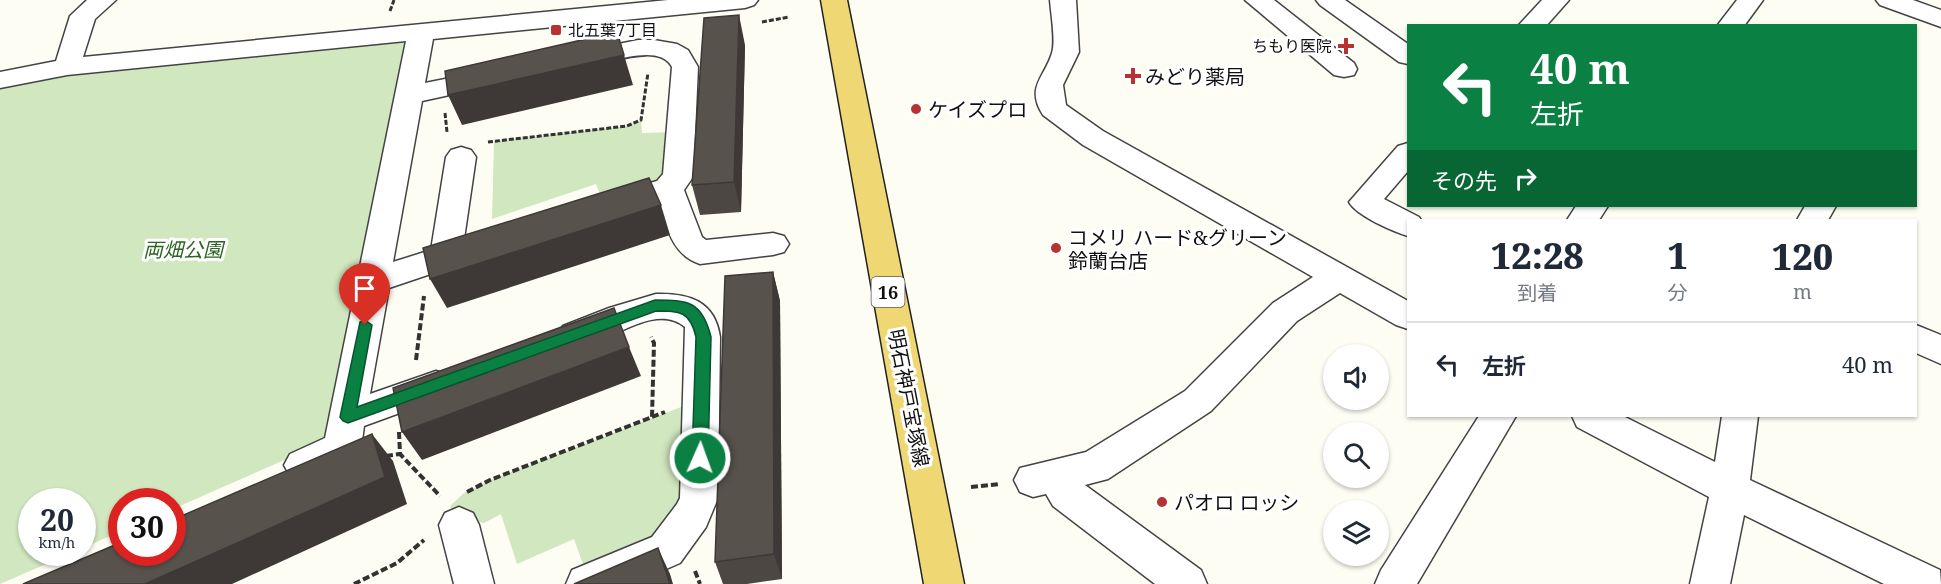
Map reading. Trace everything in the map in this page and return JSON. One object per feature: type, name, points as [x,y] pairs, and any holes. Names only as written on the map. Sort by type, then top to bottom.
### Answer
[{"type":"main road","name":"明石神戸宝塚線","points":[[834,0],[944,584]]},
{"type":"street","points":[[67,67],[84,16],[103,0]]},
{"type":"street","points":[[0,80],[67,67],[421,31],[605,6],[745,0]]},
{"type":"street","points":[[1063,0],[1066,52],[1049,85],[1053,109],[1092,138],[1407,315]]},
{"type":"street","points":[[1329,0],[1407,55]]},
{"type":"street","points":[[1533,24],[1556,0]]},
{"type":"street","points":[[1732,24],[1750,0]]},
{"type":"street","points":[[1889,0],[1928,21]]},
{"type":"street","points":[[1268,2],[1344,69]]},
{"type":"street","points":[[278,476],[342,448],[421,31]]},
{"type":"street","points":[[558,64],[650,48],[674,50],[683,59],[685,67],[678,177],[668,188],[590,212]]},
{"type":"street","points":[[409,95],[511,74]]},
{"type":"street","points":[[437,260],[472,150]]},
{"type":"street","points":[[1407,154],[1364,202],[1407,224]]},
{"type":"street","points":[[668,188],[689,243],[700,252],[773,244]]},
{"type":"street","points":[[1583,219],[1592,207]]},
{"type":"street","points":[[374,279],[490,243]]},
{"type":"street","points":[[1187,584],[1045,478],[1095,466],[1198,401],[1285,312],[1339,277]]},
{"type":"street","points":[[543,346],[655,306],[682,306],[699,319],[704,337],[699,498],[692,515],[666,550],[586,584]]},
{"type":"street","points":[[1917,338],[1941,350]]},
{"type":"street","points":[[348,417],[466,374]]},
{"type":"street","points":[[1395,584],[1497,417]]},
{"type":"street","points":[[1592,417],[1730,489],[1926,584]]},
{"type":"street","points":[[1710,584],[1730,489],[1740,417]]},
{"type":"street","points":[[449,512],[474,584]]},
{"type":"path","points":[[472,150],[627,126],[641,120],[650,48]]},
{"type":"path","points":[[437,260],[405,396],[400,454],[449,512]]},
{"type":"path","points":[[354,584],[397,563],[420,545],[449,512],[490,480],[652,417],[654,343],[642,311]]},
{"type":"green space","name":"両畑公園","points":[[408,42],[332,439],[186,503],[186,488],[108,488],[108,537],[96,542],[96,488],[18,488],[18,566],[42,566],[0,584],[0,89],[72,75]]},
{"type":"green space","points":[[641,120],[642,133],[672,132],[668,174],[654,186],[603,202],[596,184],[492,219],[494,141],[627,126]]},
{"type":"green space","points":[[689,404],[685,504],[661,537],[585,570],[574,539],[517,564],[501,514],[484,523],[462,518],[457,521],[450,506],[464,493],[490,480]]},
{"type":"building","points":[[739,15],[734,182],[692,185],[704,18]]},
{"type":"building","points":[[617,32],[624,55],[448,95],[445,71]]},
{"type":"building","points":[[649,178],[661,205],[430,279],[423,248]]},
{"type":"building","points":[[773,272],[774,554],[715,562],[725,276]]},
{"type":"building","points":[[614,308],[629,347],[402,432],[393,388]]},
{"type":"building","points":[[372,434],[385,477],[186,566],[186,514]]},
{"type":"building","points":[[108,548],[108,566],[185,566],[145,584],[23,584],[65,566],[96,566],[96,553]]},
{"type":"building","points":[[658,548],[670,584],[574,584]]},
{"type":"place","name":"北五葉7丁目","points":[[556,30]]},
{"type":"place","name":"ちもり医院","points":[[1346,46]]},
{"type":"place","name":"みどり薬局","points":[[1133,76]]},
{"type":"place","name":"ケイズプロ","points":[[916,109]]},
{"type":"place","name":"コメリ ハード&グリーン 鈴蘭台店","points":[[1056,248]]},
{"type":"place","name":"パオロ ロッシ","points":[[1162,502]]},
{"type":"route","points":[[365,325],[348,417],[655,306],[682,306],[699,319],[704,337],[700,458]]}]
